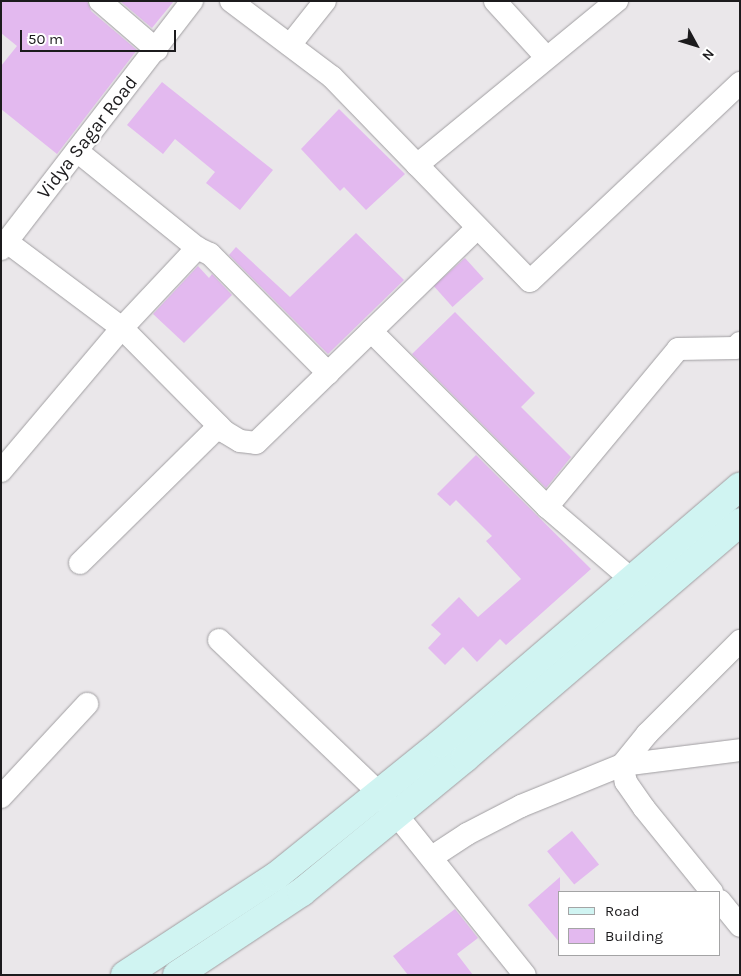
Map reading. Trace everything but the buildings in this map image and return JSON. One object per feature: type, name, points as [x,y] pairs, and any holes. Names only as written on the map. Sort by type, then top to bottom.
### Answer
[{"type":"street","points":[[100,1],[157,50]]},
{"type":"street","name":"Vidya Sagar Road","points":[[4,245],[157,50],[192,1]]},
{"type":"street","points":[[230,1],[332,77],[530,281],[740,83]]},
{"type":"street","points":[[290,45],[325,1]]},
{"type":"street","points":[[495,1],[546,57]]},
{"type":"street","points":[[417,165],[546,57],[617,1]]},
{"type":"street","points":[[77,151],[197,248],[210,254],[328,373]]},
{"type":"street","points":[[4,245],[122,328],[219,426],[240,441],[256,443],[477,228]]},
{"type":"street","points":[[1,471],[122,328],[197,248]]},
{"type":"street","points":[[371,331],[547,507],[642,588]]},
{"type":"street","points":[[547,507],[678,349],[735,348],[740,344]]},
{"type":"street","points":[[80,563],[219,426]]},
{"type":"street","points":[[177,975],[302,892],[398,814],[642,588],[740,487]]},
{"type":"street","points":[[125,975],[275,877],[379,793],[642,588],[740,522]]},
{"type":"street","points":[[219,640],[379,793],[398,814],[525,975]]},
{"type":"street","points":[[622,765],[647,734],[740,641]]},
{"type":"street","points":[[1,797],[87,704]]},
{"type":"street","points":[[432,858],[467,834],[521,806],[622,765],[740,750]]},
{"type":"street","points":[[622,765],[626,782],[644,808],[711,891]]},
{"type":"street","points":[[721,903],[740,926]]}]
